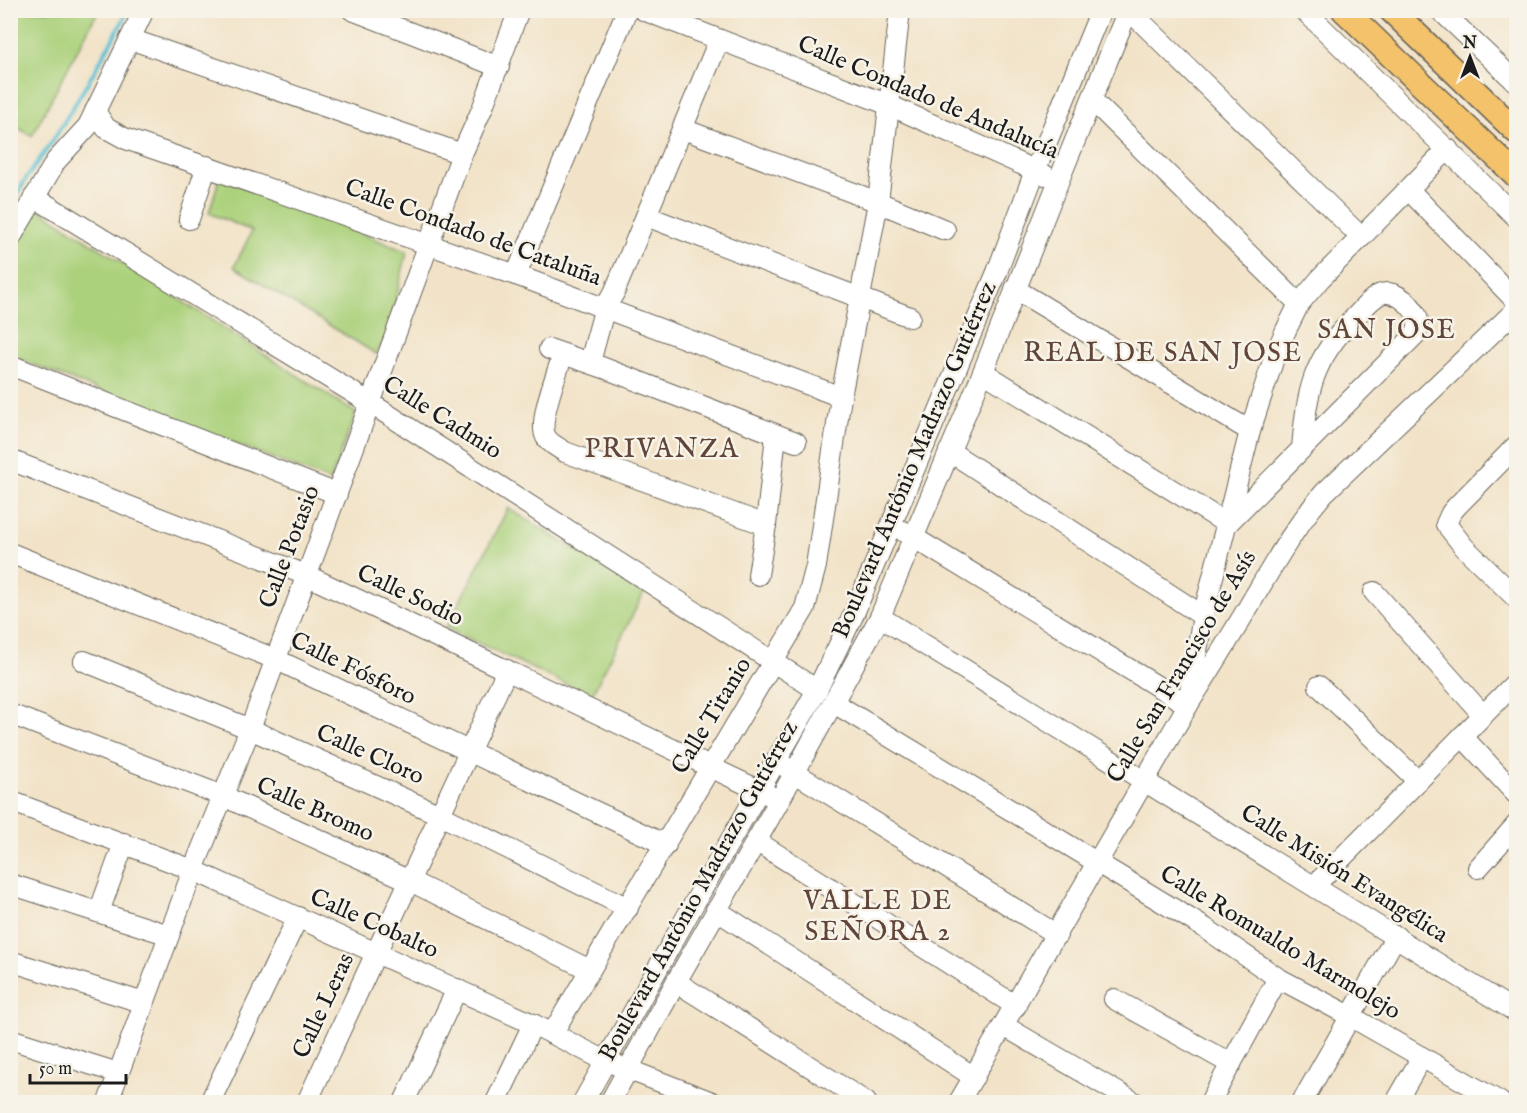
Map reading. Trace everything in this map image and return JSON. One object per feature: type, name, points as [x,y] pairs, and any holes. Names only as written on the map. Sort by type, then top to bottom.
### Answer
[{"type":"main road","points":[[1344,10],[1509,168]]},
{"type":"main road","points":[[1391,10],[1516,131]]},
{"type":"street","points":[[10,239],[56,161],[88,126],[144,10]]},
{"type":"street","points":[[352,10],[499,67]]},
{"type":"street","name":"Calle Potasio","points":[[108,1102],[193,870],[250,729],[428,244],[462,154],[499,67],[519,10]]},
{"type":"street","points":[[516,274],[627,10]]},
{"type":"street","name":"Calle Condado de Andalucía","points":[[643,10],[889,105],[1059,180]]},
{"type":"street","name":"Calle Titanio","points":[[552,1034],[805,608],[811,590],[820,540],[841,397],[878,202],[900,10]]},
{"type":"street","name":"Boulevard Antônio Madrazo Gutiérrez","points":[[583,1102],[817,690],[853,616],[997,272],[1035,171],[1101,10]]},
{"type":"street","points":[[1129,10],[1361,237]]},
{"type":"street","name":"Boulevard Antônio Madrazo Gutiérrez","points":[[610,1102],[880,617],[983,372],[1129,10]]},
{"type":"street","points":[[1304,10],[1516,217]]},
{"type":"street","points":[[1440,10],[1516,82]]},
{"type":"street","points":[[130,39],[462,154]]},
{"type":"street","points":[[597,365],[612,304],[719,40]]},
{"type":"street","points":[[1092,100],[1299,304]]},
{"type":"street","name":"Calle Condado de Cataluña","points":[[95,111],[106,128],[115,134],[428,244],[612,304],[841,397]]},
{"type":"street","points":[[683,129],[878,202],[945,230]]},
{"type":"street","points":[[892,525],[914,536],[1188,705],[1203,616],[1250,430],[1276,352],[1299,304],[1320,279],[1448,150]]},
{"type":"street","points":[[189,219],[207,166]]},
{"type":"street","points":[[1409,190],[1516,301]]},
{"type":"street","name":"Calle Cadmio","points":[[34,197],[370,403],[817,690]]},
{"type":"street","points":[[646,216],[910,317]]},
{"type":"street","points":[[1016,290],[1250,430]]},
{"type":"street","points":[[1227,524],[1415,335],[1418,328],[1417,316],[1398,295],[1390,292],[1381,294],[1372,300],[1328,347],[1311,382],[1306,401],[1302,448]]},
{"type":"street","name":"Calle San Francisco de Asís","points":[[959,1102],[1188,705],[1281,549],[1302,519],[1332,486],[1516,310]]},
{"type":"street","points":[[766,525],[565,452],[550,441],[545,436],[544,423],[556,351],[796,442]]},
{"type":"street","points":[[10,365],[337,494]]},
{"type":"street","points":[[983,372],[1227,524]]},
{"type":"street","points":[[758,575],[776,435]]},
{"type":"street","points":[[1516,446],[1457,506],[1446,524],[1464,548],[1516,598]]},
{"type":"street","points":[[949,451],[1203,616]]},
{"type":"street","name":"Calle Sodio","points":[[10,460],[306,575],[759,789],[779,801]]},
{"type":"street","name":"Calle Fósforo","points":[[10,553],[275,659],[666,845]]},
{"type":"street","points":[[1374,592],[1482,714]]},
{"type":"street","name":"Calle Misión Evangélica","points":[[880,617],[1516,1012]]},
{"type":"street","name":"Calle Cloro","points":[[84,661],[250,729],[440,815],[628,908]]},
{"type":"street","name":"Calle Leras","points":[[307,1102],[507,670]]},
{"type":"street","points":[[1314,886],[1516,682]]},
{"type":"street","points":[[1319,686],[1418,781]]},
{"type":"street","points":[[834,703],[1096,864]]},
{"type":"street","name":"Calle Bromo","points":[[10,714],[223,796],[410,880],[590,970]]},
{"type":"street","points":[[1462,736],[1516,794]]},
{"type":"street","points":[[776,760],[1057,935]]},
{"type":"street","name":"Calle Cobalto","points":[[10,801],[193,870],[533,1024],[606,1061],[712,1102]]},
{"type":"street","points":[[1479,868],[1516,825]]},
{"type":"street","points":[[756,841],[1016,1006]]},
{"type":"street","points":[[99,912],[124,843]]},
{"type":"street","name":"Calle Romualdo Marmolejo","points":[[1096,864],[1205,928],[1278,978],[1350,1016],[1500,1102]]},
{"type":"street","points":[[10,884],[169,935]]},
{"type":"street","points":[[716,910],[974,1077]]},
{"type":"street","points":[[210,1102],[298,917]]},
{"type":"street","points":[[1302,1102],[1396,936]]},
{"type":"street","points":[[10,961],[144,1003]]},
{"type":"street","points":[[1210,1102],[1278,978]]},
{"type":"street","points":[[676,982],[866,1102]]},
{"type":"street","points":[[404,1102],[457,989]]},
{"type":"street","points":[[1114,999],[1230,1064]]},
{"type":"street","points":[[496,1102],[533,1024]]},
{"type":"street","points":[[1004,1026],[1134,1102]]},
{"type":"street","points":[[10,1038],[118,1073]]},
{"type":"street","points":[[1396,1102],[1422,1057]]},
{"type":"green space","points":[[10,11],[98,11],[32,136],[11,124]]},
{"type":"green space","points":[[220,176],[407,252],[388,332],[376,354],[234,267],[252,231],[209,213]]},
{"type":"green space","points":[[37,208],[356,413],[330,481],[11,356],[10,258]]},
{"type":"green space","points":[[508,508],[644,593],[591,696],[446,628]]},
{"type":"waterway","points":[[10,207],[27,177],[54,139],[129,10]]},
{"type":"district","name":"SAN JOSE","points":[[1387,331]]},
{"type":"district","name":"REAL DE SAN JOSE","points":[[1163,354]]},
{"type":"district","name":"PRIVANZA","points":[[662,450]]},
{"type":"district","name":"VALLE DE SEÑORA 2","points":[[878,918]]}]
